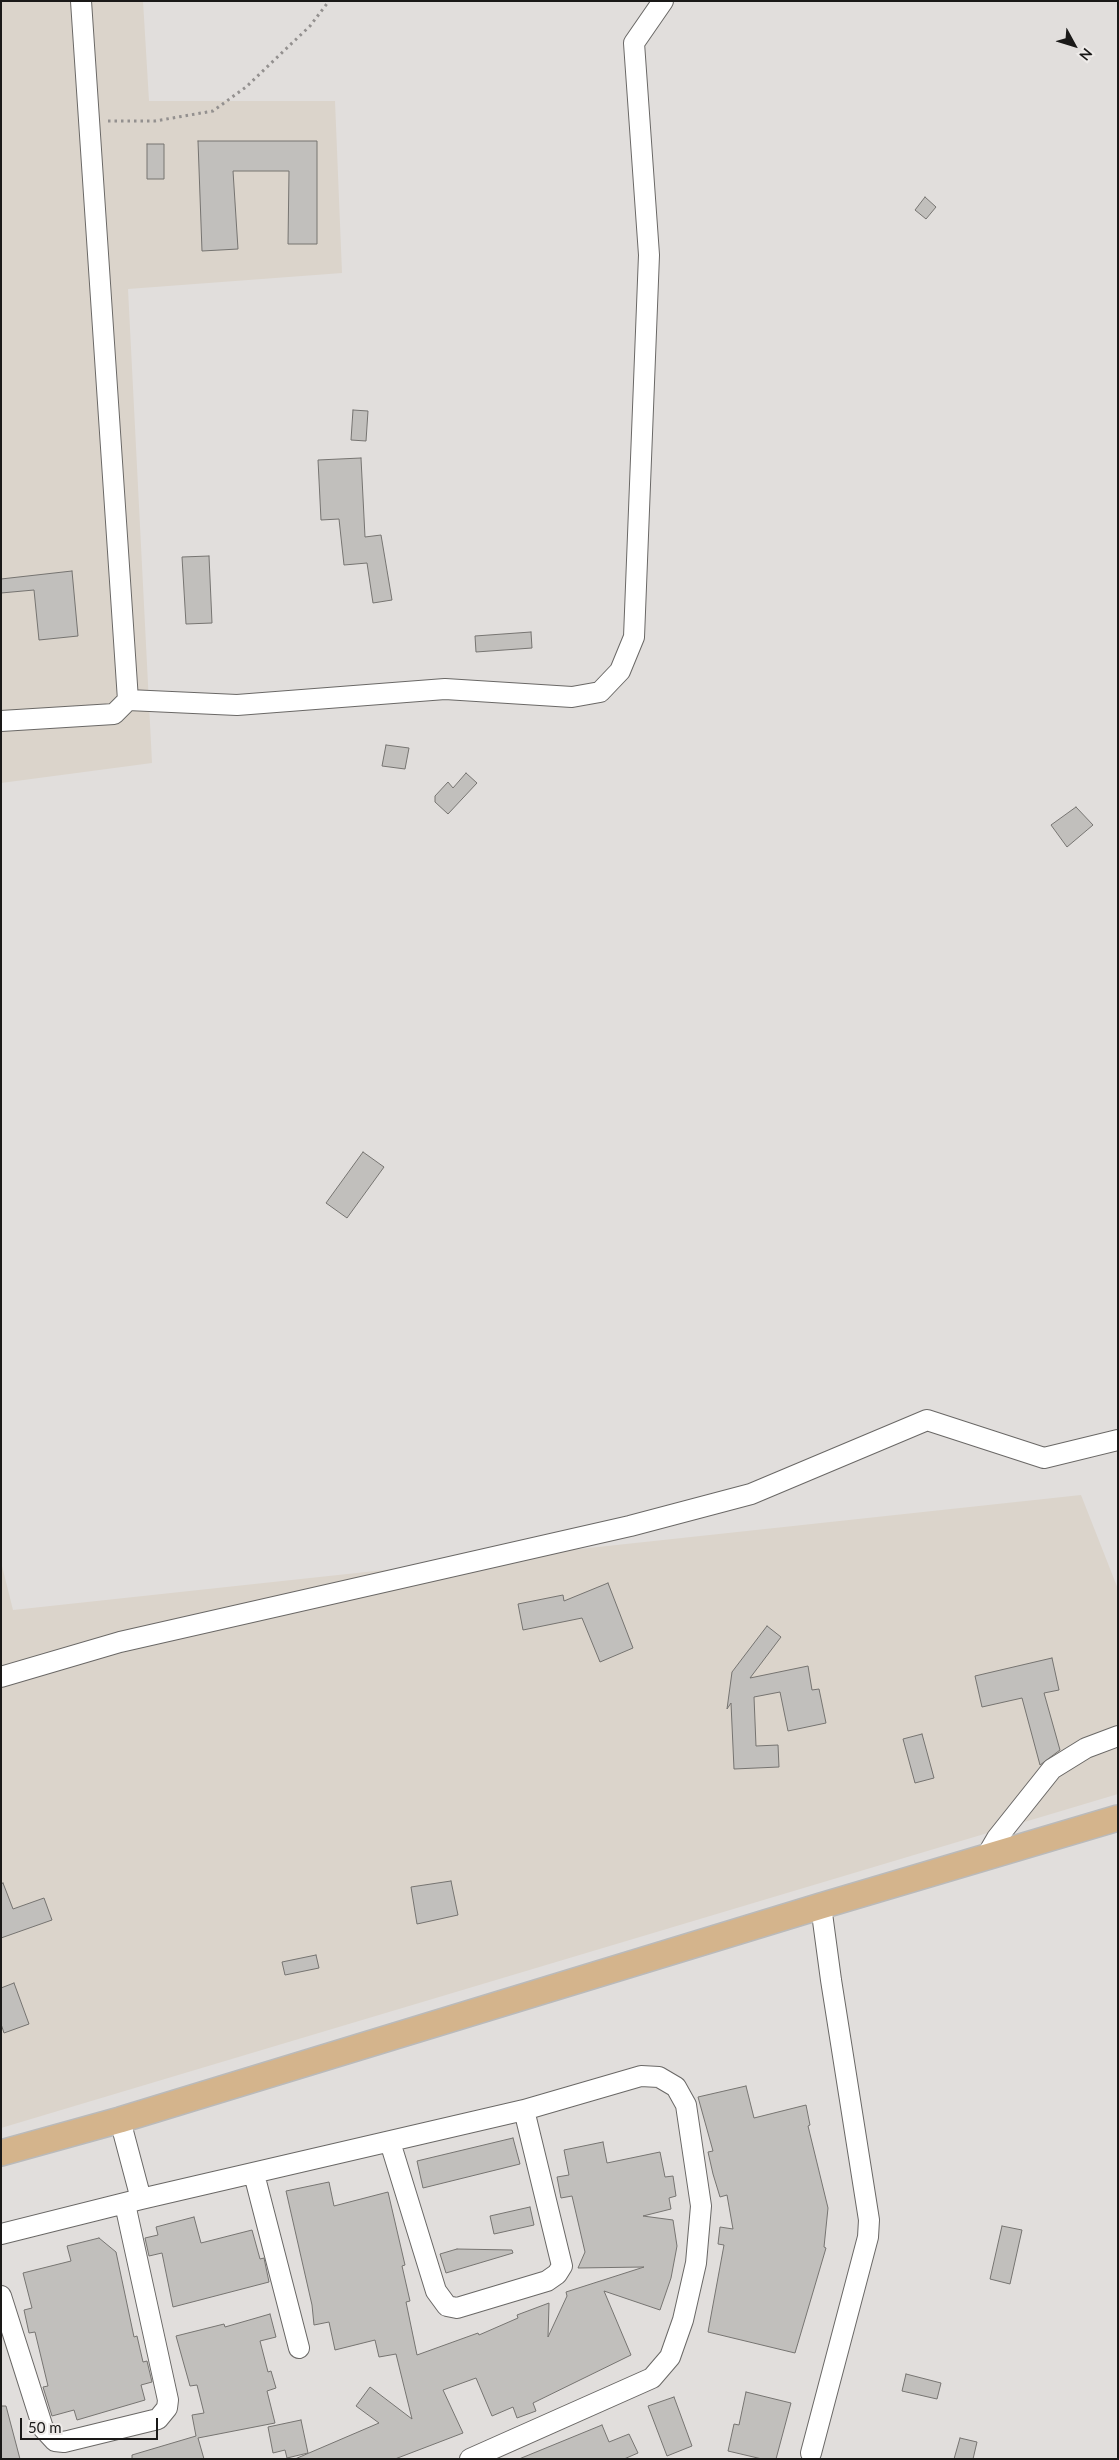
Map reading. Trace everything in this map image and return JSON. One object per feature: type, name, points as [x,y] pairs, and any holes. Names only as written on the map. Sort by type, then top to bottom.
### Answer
[{"type":"main road","points":[[1,2153],[120,2120],[821,1906],[1118,1818]]},
{"type":"street","points":[[81,1],[128,700]]},
{"type":"street","points":[[1,722],[114,714],[128,700],[237,705],[445,689],[572,697],[600,692],[620,671],[634,637],[649,256],[634,43],[663,1]]},
{"type":"street","points":[[1,1677],[120,1642],[630,1526],[750,1494],[927,1420],[1044,1458],[1118,1440]]},
{"type":"street","points":[[986,1857],[1008,1824],[1052,1769],[1086,1748],[1118,1736]]},
{"type":"street","points":[[811,2453],[868,2237],[869,2220],[830,1980],[821,1906]]},
{"type":"street","points":[[1,2234],[524,2110],[641,2076],[658,2077],[676,2087],[686,2105],[701,2206],[696,2263],[683,2320],[670,2357],[652,2378],[470,2459]]},
{"type":"street","points":[[390,2142],[436,2291],[447,2306],[457,2308],[547,2281],[557,2274],[562,2266],[524,2110]]},
{"type":"street","points":[[1,2296],[43,2428],[51,2438],[64,2442],[158,2419],[167,2408],[168,2400],[120,2120]]},
{"type":"street","points":[[254,2174],[299,2348]]},
{"type":"path","points":[[88,122],[155,121],[213,111],[246,87],[310,26],[329,1]]},
{"type":"shaded area","points":[[1,1],[143,1],[149,101],[335,101],[342,273],[128,289],[152,763],[1,783]]},
{"type":"shaded area","points":[[1081,1495],[1118,1589],[1118,1794],[1,2128],[1,1562],[13,1610]]},
{"type":"building","points":[[198,141],[317,141],[317,244],[288,244],[289,171],[233,171],[238,249],[202,251]]},
{"type":"building","points":[[147,144],[164,144],[164,179],[147,179]]},
{"type":"building","points":[[925,197],[936,207],[926,219],[915,210]]},
{"type":"building","points":[[353,410],[368,411],[366,441],[351,440]]},
{"type":"building","points":[[361,458],[365,537],[381,535],[392,600],[373,603],[367,563],[344,565],[339,519],[321,520],[318,460]]},
{"type":"building","points":[[209,556],[212,623],[186,624],[182,557]]},
{"type":"building","points":[[72,571],[78,636],[39,640],[34,590],[1,593],[1,579]]},
{"type":"building","points":[[531,632],[532,648],[476,652],[475,636]]},
{"type":"building","points":[[386,745],[409,748],[405,769],[382,766]]},
{"type":"building","points":[[466,773],[477,783],[448,814],[435,802],[435,796],[448,782],[453,788]]},
{"type":"building","points":[[1076,807],[1093,825],[1067,847],[1051,825]]},
{"type":"building","points":[[363,1152],[384,1167],[347,1218],[326,1203]]},
{"type":"building","points":[[608,1583],[633,1648],[600,1662],[582,1618],[523,1630],[518,1604],[563,1595],[564,1601]]},
{"type":"building","points":[[767,1626],[781,1637],[750,1678],[808,1666],[812,1690],[819,1689],[826,1723],[788,1731],[780,1692],[754,1697],[756,1746],[778,1745],[779,1767],[734,1769],[731,1703],[727,1709],[732,1672]]},
{"type":"building","points":[[1052,1658],[1059,1690],[1044,1693],[1060,1750],[1040,1765],[1022,1698],[982,1707],[975,1676]]},
{"type":"building","points":[[922,1734],[934,1778],[915,1783],[903,1739]]},
{"type":"building","points":[[451,1881],[458,1915],[417,1924],[411,1887]]},
{"type":"building","points":[[3,1883],[13,1909],[44,1898],[52,1920],[1,1938],[1,1884]]},
{"type":"building","points":[[316,1955],[319,1968],[285,1975],[282,1962]]},
{"type":"building","points":[[14,1983],[29,2024],[4,2033],[1,2024],[1,1988]]},
{"type":"building","points":[[746,2086],[754,2118],[806,2105],[810,2125],[808,2126],[828,2208],[824,2247],[826,2248],[795,2353],[708,2332],[724,2245],[718,2244],[720,2227],[733,2229],[727,2195],[720,2197],[713,2174],[708,2152],[713,2151],[698,2097]]},
{"type":"building","points":[[513,2138],[520,2164],[423,2188],[417,2161]]},
{"type":"building","points":[[603,2142],[607,2163],[660,2152],[665,2177],[673,2176],[676,2196],[669,2198],[671,2209],[643,2216],[673,2220],[677,2246],[671,2278],[660,2310],[604,2291],[631,2355],[533,2403],[536,2411],[517,2418],[513,2407],[492,2416],[476,2378],[443,2390],[463,2433],[395,2459],[295,2459],[379,2423],[356,2406],[370,2387],[412,2419],[396,2354],[379,2357],[375,2340],[335,2350],[329,2322],[314,2325],[312,2305],[286,2191],[329,2182],[334,2206],[388,2192],[405,2265],[402,2266],[410,2301],[406,2302],[417,2355],[478,2333],[479,2335],[518,2318],[517,2315],[549,2303],[548,2337],[567,2296],[566,2292],[644,2267],[578,2268],[585,2252],[572,2196],[561,2198],[557,2177],[569,2175],[564,2150]]},
{"type":"building","points":[[530,2207],[534,2225],[494,2234],[490,2216]]},
{"type":"building","points":[[194,2217],[201,2243],[252,2230],[260,2259],[264,2258],[269,2282],[173,2307],[162,2253],[149,2256],[145,2238],[158,2235],[156,2227]]},
{"type":"building","points":[[1002,2226],[1022,2230],[1010,2284],[990,2279]]},
{"type":"building","points":[[99,2238],[116,2252],[134,2337],[137,2336],[143,2362],[147,2361],[152,2382],[141,2385],[145,2400],[77,2420],[74,2410],[52,2416],[43,2387],[48,2386],[35,2332],[29,2333],[24,2310],[32,2308],[23,2273],[71,2261],[67,2246]]},
{"type":"building","points":[[457,2249],[512,2250],[513,2253],[446,2273],[440,2254]]},
{"type":"building","points":[[270,2314],[276,2337],[260,2341],[268,2372],[271,2371],[276,2388],[267,2391],[275,2423],[198,2438],[204,2459],[132,2459],[132,2455],[196,2436],[192,2415],[204,2413],[197,2385],[190,2386],[176,2336],[224,2324],[225,2327]]},
{"type":"building","points":[[906,2374],[941,2383],[937,2399],[902,2391]]},
{"type":"building","points":[[746,2392],[791,2403],[776,2459],[762,2459],[728,2451],[734,2424],[739,2425]]},
{"type":"building","points":[[674,2397],[692,2446],[667,2456],[648,2406]]},
{"type":"building","points":[[1,2406],[6,2406],[20,2459],[1,2459]]},
{"type":"building","points":[[301,2420],[308,2453],[287,2458],[285,2450],[273,2453],[268,2427]]},
{"type":"building","points":[[602,2425],[609,2442],[629,2434],[638,2453],[624,2459],[519,2459]]},
{"type":"building","points":[[960,2438],[977,2442],[973,2459],[954,2459]]}]
